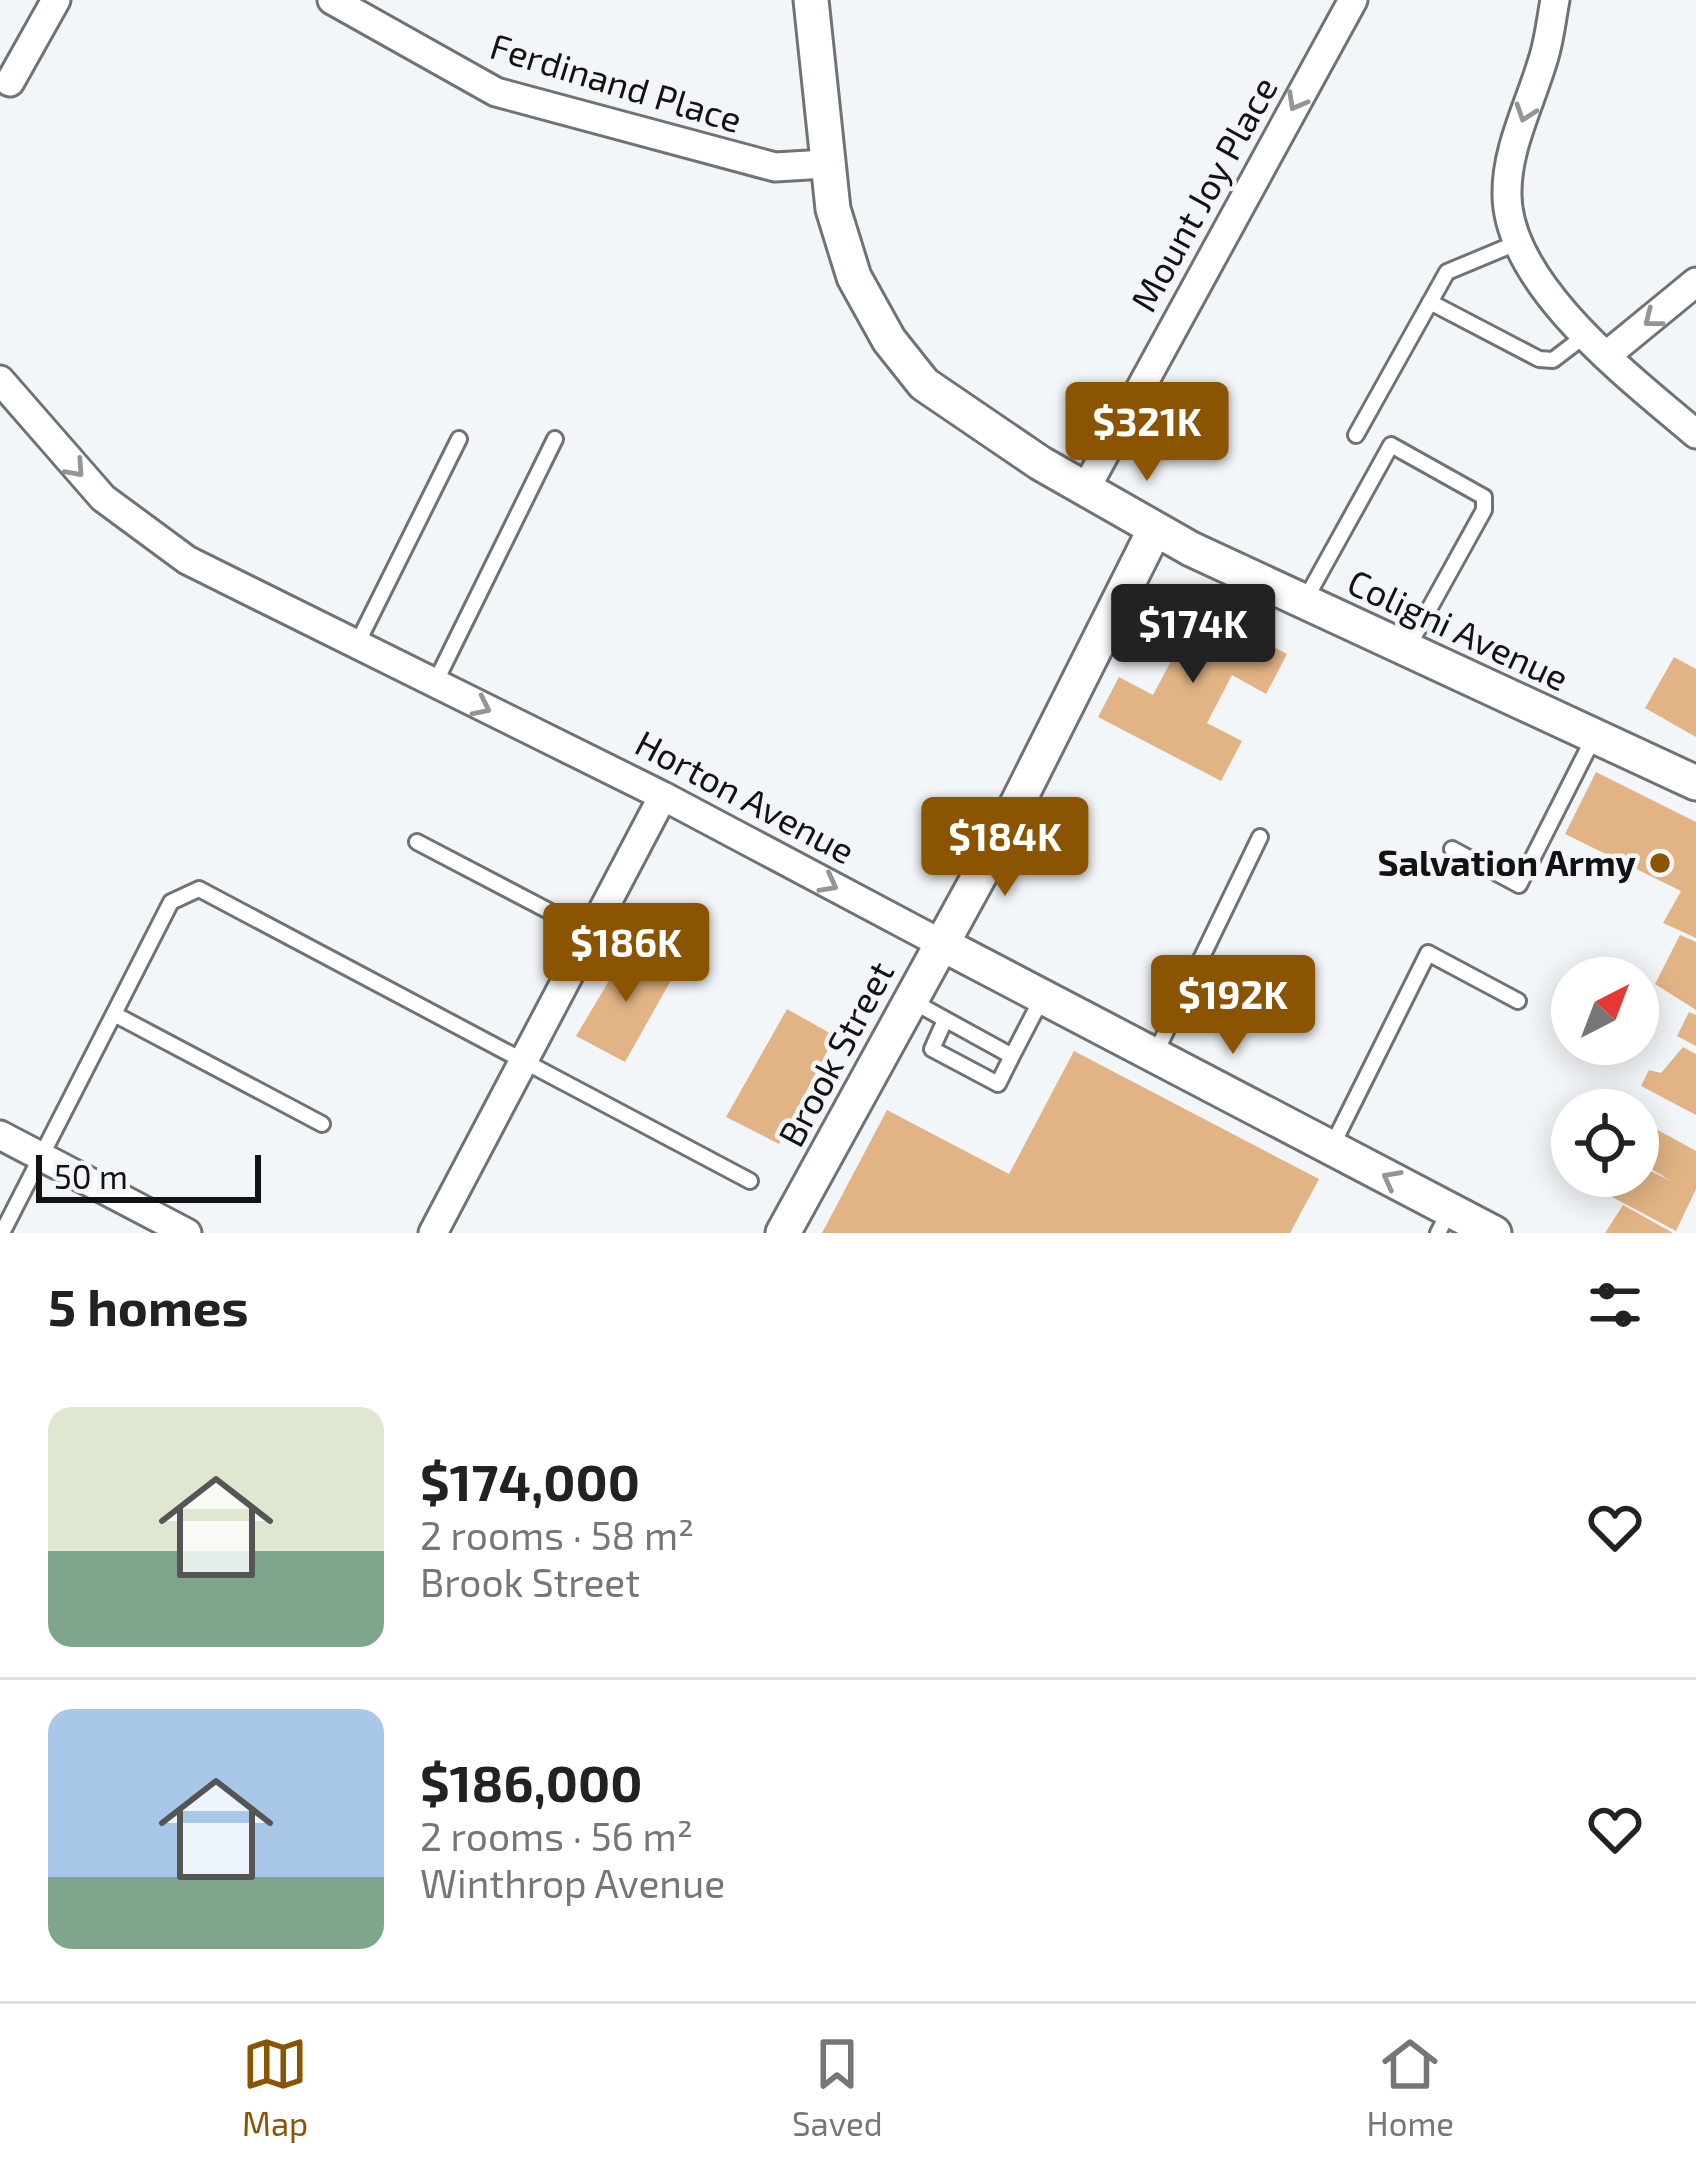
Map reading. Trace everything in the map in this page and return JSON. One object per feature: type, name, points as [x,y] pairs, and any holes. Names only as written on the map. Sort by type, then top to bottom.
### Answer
[{"type":"street","points":[[10,82],[56,0]]},
{"type":"street","name":"Ferdinand Place","points":[[332,0],[496,92],[775,167],[826,164]]},
{"type":"street","name":"Coligni Avenue","points":[[811,0],[826,164],[854,278],[889,340],[924,384],[1155,529],[1696,784]]},
{"type":"street","name":"Mount Joy Place","points":[[1086,488],[1354,0]]},
{"type":"street","points":[[1555,0],[1544,57],[1514,145],[1507,196],[1519,242],[1559,306],[1696,434]]},
{"type":"street","points":[[1597,344],[1696,281]]},
{"type":"street","name":"Horton Avenue","points":[[0,380],[103,498],[187,560],[663,796],[1331,1148],[1444,1221],[1494,1233]]},
{"type":"street","name":"Brook Street","points":[[784,1233],[999,840],[1155,529]]},
{"type":"street","points":[[433,1233],[663,796]]},
{"type":"street","points":[[0,1135],[187,1233]]},
{"type":"lane","points":[[1356,435],[1447,272],[1519,242]]},
{"type":"lane","points":[[1430,302],[1539,359],[1553,360],[1597,344]]},
{"type":"lane","points":[[357,644],[459,439]]},
{"type":"lane","points":[[435,683],[555,440]]},
{"type":"lane","points":[[1304,602],[1391,446],[1484,497],[1484,510],[1407,650]]},
{"type":"lane","points":[[1452,849],[1519,885],[1594,737]]},
{"type":"lane","points":[[1155,1055],[1260,837]]},
{"type":"lane","points":[[417,842],[591,933]]},
{"type":"lane","points":[[2,1233],[171,902],[199,889],[750,1181]]},
{"type":"lane","points":[[1331,1148],[1428,953],[1518,1001]]},
{"type":"lane","points":[[945,1020],[932,1048],[998,1084],[1043,996]]},
{"type":"lane","points":[[910,1000],[1012,1056]]},
{"type":"lane","points":[[114,1014],[322,1124]]},
{"type":"building","points":[[1165,590],[1287,654],[1266,694],[1232,675],[1207,723],[1242,741],[1221,781],[1098,717],[1119,677],[1153,695],[1178,648],[1144,630]]},
{"type":"building","points":[[1674,657],[1696,669],[1696,737],[1645,708]]},
{"type":"building","name":"Salvation Army","points":[[1596,772],[1696,822],[1696,938],[1663,923],[1681,891],[1565,834]]},
{"type":"building","points":[[1680,935],[1696,942],[1696,1010],[1659,987],[1659,976]]},
{"type":"building","points":[[628,949],[675,973],[625,1062],[576,1036]]},
{"type":"building","points":[[787,1009],[835,1036],[779,1144],[726,1117]]},
{"type":"building","points":[[1689,1012],[1696,1015],[1696,1046],[1677,1036]]},
{"type":"building","points":[[1683,1047],[1696,1054],[1696,1115],[1659,1095],[1659,1089],[1641,1086],[1649,1070],[1661,1073]]},
{"type":"building","points":[[1074,1051],[1319,1179],[1290,1233],[822,1233],[887,1110],[1009,1174]]},
{"type":"building","points":[[1659,1131],[1696,1151],[1696,1189],[1676,1231],[1612,1197],[1659,1197],[1659,1175],[1671,1181],[1659,1174]]},
{"type":"building","points":[[1623,1205],[1673,1233],[1605,1233]]},
{"type":"place","name":"Salvation Army","points":[[1660,863]]}]
